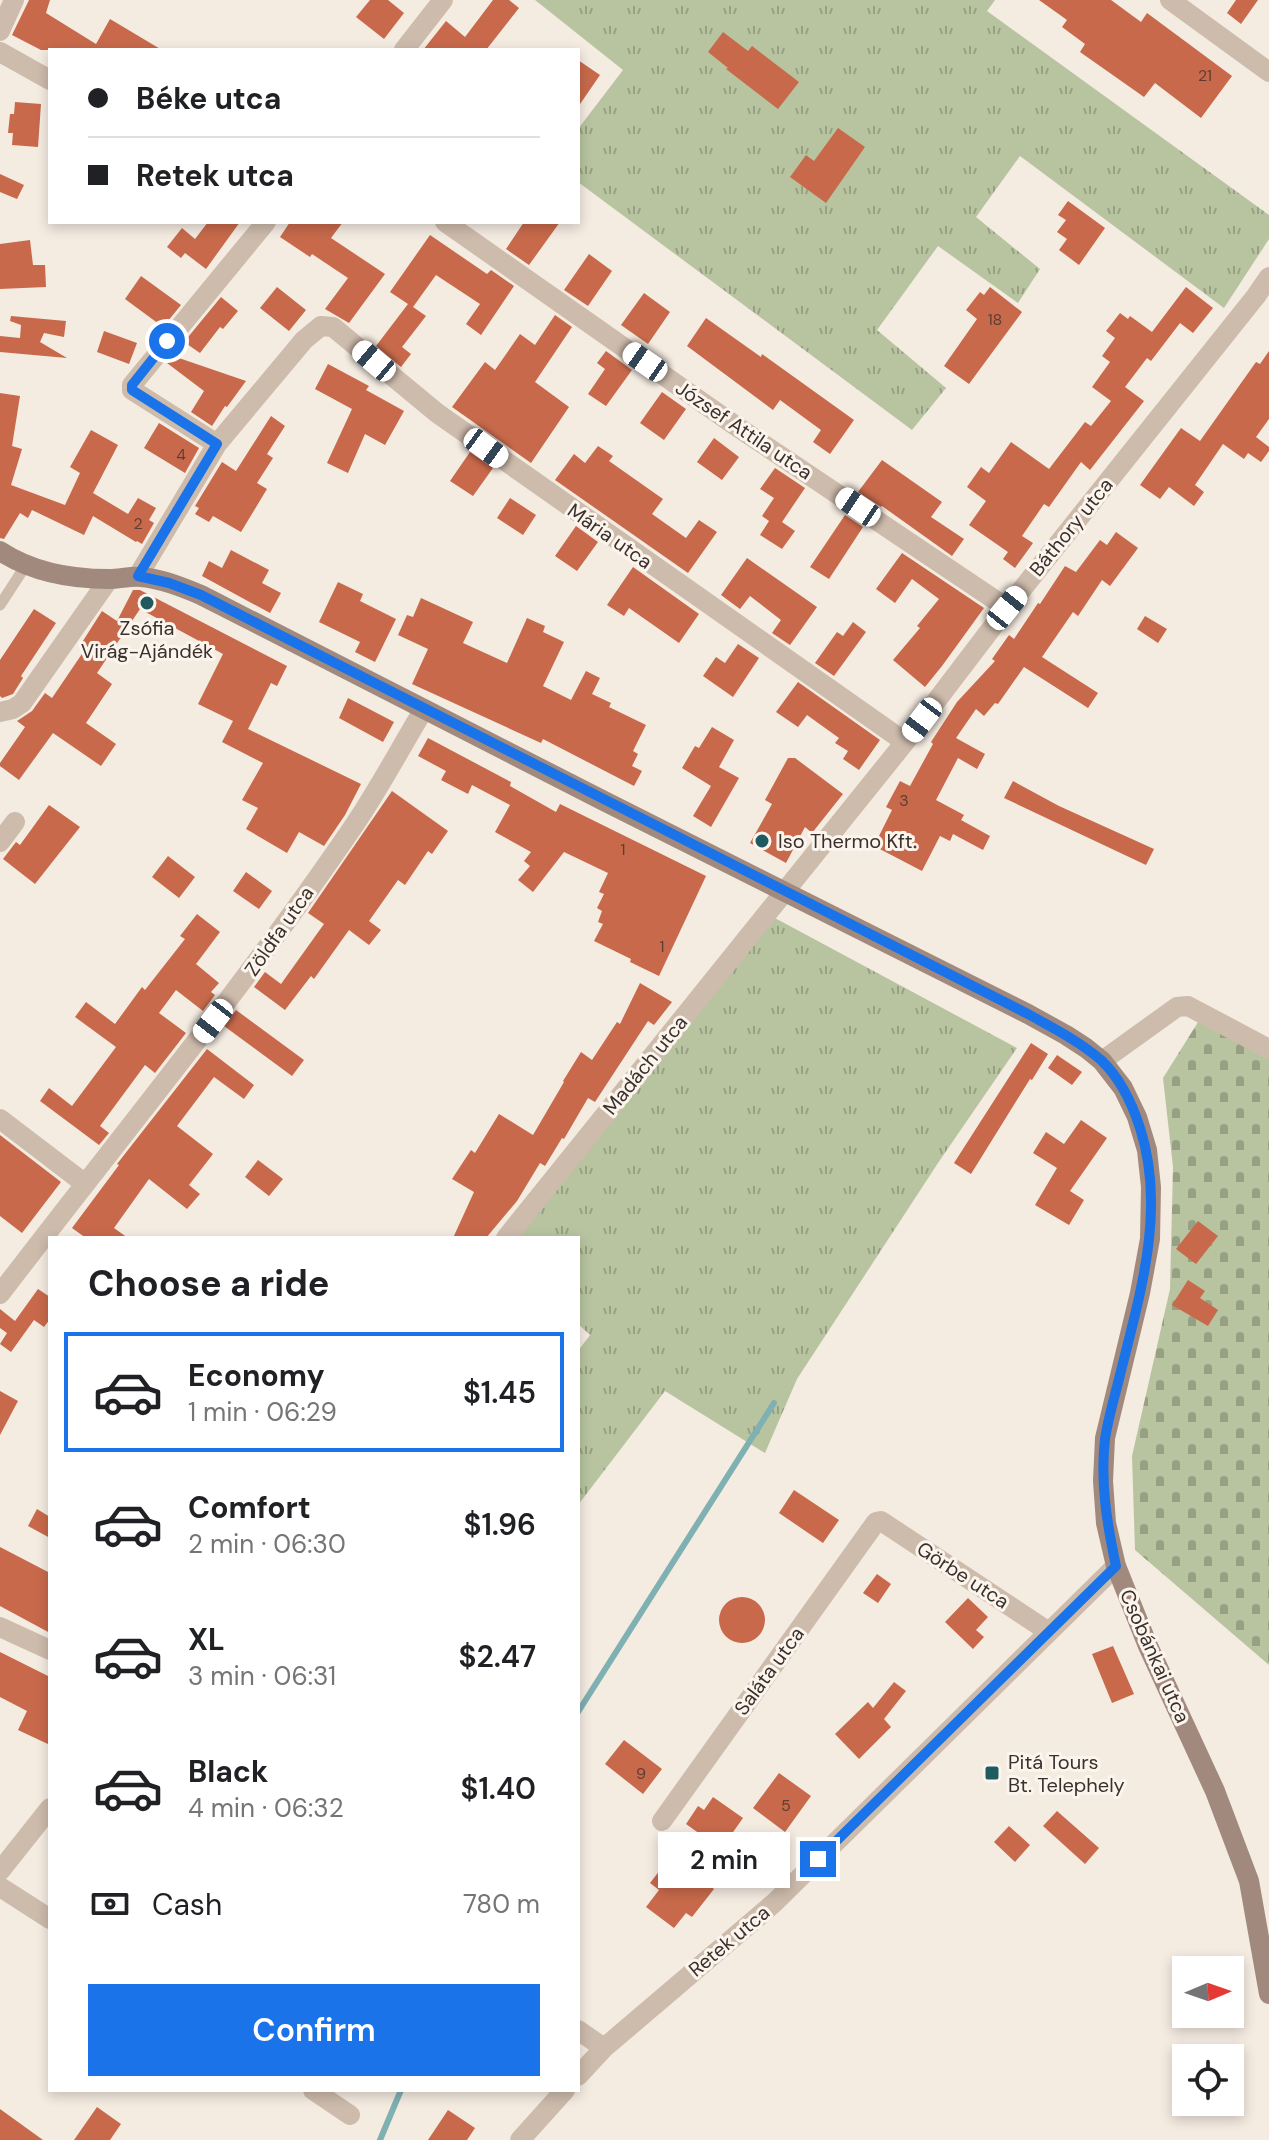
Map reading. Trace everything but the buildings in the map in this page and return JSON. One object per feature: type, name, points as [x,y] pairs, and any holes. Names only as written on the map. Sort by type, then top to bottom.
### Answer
[{"type":"main road","name":"Csobánkai utca","points":[[0,551],[26,565],[60,575],[109,579],[138,576],[201,595],[1028,1014],[1066,1035],[1102,1061],[1123,1088],[1137,1117],[1147,1150],[1151,1187],[1150,1239],[1105,1438],[1103,1481],[1106,1523],[1116,1566],[1148,1646],[1215,1791],[1249,1881],[1269,1994]]},
{"type":"street","points":[[0,31],[14,0]]},
{"type":"street","points":[[406,48],[443,0]]},
{"type":"street","points":[[1170,0],[1269,72]]},
{"type":"street","points":[[0,52],[48,79]]},
{"type":"street","points":[[138,576],[217,444],[132,390],[132,385],[264,224]]},
{"type":"street","name":"József Attila utca","points":[[448,224],[733,424],[1007,608]]},
{"type":"street","name":"Báthory utca","points":[[785,891],[905,742],[1007,608],[1263,300],[1269,277]]},
{"type":"street","name":"Mária utca","points":[[217,444],[304,340],[321,326],[333,327],[437,413],[905,742]]},
{"type":"street","points":[[0,712],[22,703],[109,579]]},
{"type":"street","name":"Zöldfa utca","points":[[0,1294],[231,998],[357,822],[424,709]]},
{"type":"street","points":[[0,842],[15,822]]},
{"type":"street","name":"Madách utca","points":[[508,1236],[785,891]]},
{"type":"street","points":[[1102,1061],[1177,1007],[1188,1006],[1269,1049]]},
{"type":"street","points":[[0,1119],[84,1183]]},
{"type":"street","name":"Görbe utca","points":[[876,1522],[881,1521],[1049,1632]]},
{"type":"street","name":"Saláta utca","points":[[662,1821],[876,1522]]},
{"type":"street","name":"Retek utca","points":[[580,2074],[604,2048],[774,1903],[1116,1566]]},
{"type":"street","points":[[0,1627],[48,1649]]},
{"type":"street","points":[[0,1871],[48,1811]]},
{"type":"street","points":[[0,1887],[48,1918]]},
{"type":"street","points":[[580,2031],[604,2048]]},
{"type":"street","points":[[316,2092],[350,2115]]},
{"type":"street","points":[[520,2140],[563,2092]]},
{"type":"lane","points":[[0,605],[26,565]]},
{"type":"green space","points":[[535,0],[995,0],[987,11],[1269,215],[1269,239],[1224,308],[1020,156],[976,217],[1040,269],[1018,303],[938,246],[877,330],[946,388],[912,430],[580,183],[580,126],[623,70]]},
{"type":"green space","points":[[773,917],[1017,1048],[797,1379],[765,1453],[665,1391],[580,1502],[580,1348],[590,1335],[580,1326],[580,1236],[518,1236]]},
{"type":"green space","points":[[1200,1019],[1269,1055],[1269,1665],[1135,1550],[1132,1456],[1170,1289],[1173,1167],[1163,1078]]},
{"type":"waterway","points":[[580,1709],[774,1403]]},
{"type":"waterway","points":[[380,2140],[400,2092]]},
{"type":"place","name":"Zsófia Virág-Ajándék","points":[[147,603]]},
{"type":"place","name":"Iso Thermo Kft.","points":[[762,841]]},
{"type":"place","name":"Pitá Tours Bt. Telephely","points":[[992,1773]]},
{"type":"route","points":[[167,341],[132,385],[132,390],[217,444],[138,576],[201,595],[1028,1014],[1066,1035],[1102,1061],[1123,1088],[1137,1117],[1147,1150],[1151,1187],[1150,1239],[1105,1438],[1103,1481],[1106,1523],[1116,1566],[818,1859]]}]
